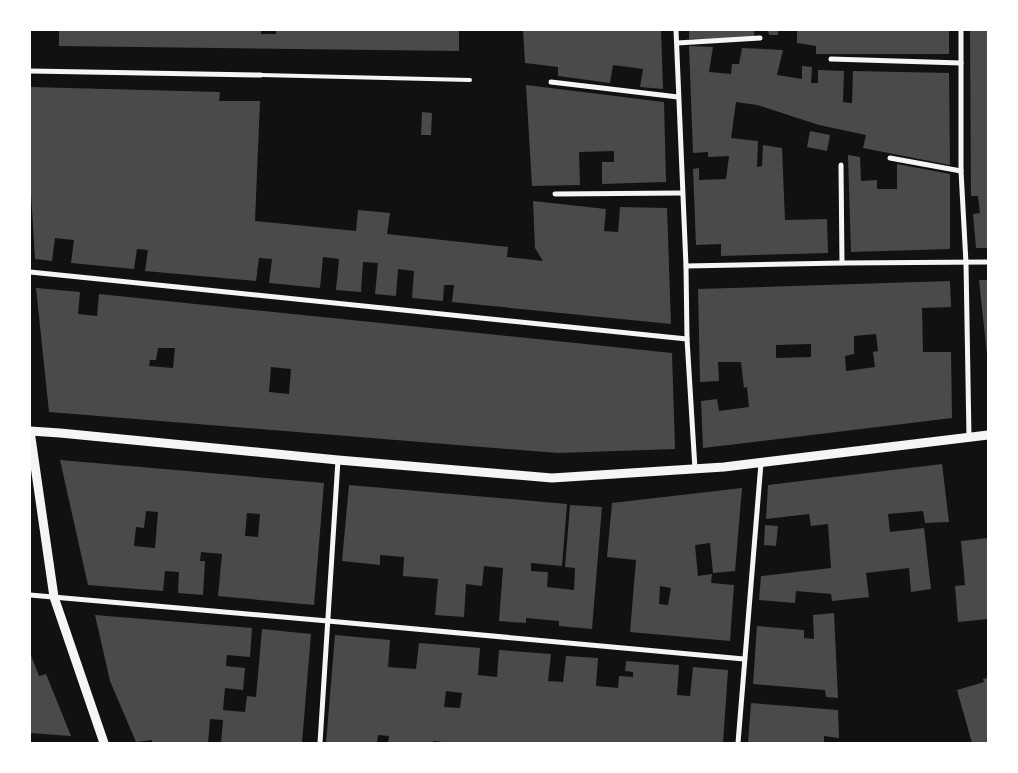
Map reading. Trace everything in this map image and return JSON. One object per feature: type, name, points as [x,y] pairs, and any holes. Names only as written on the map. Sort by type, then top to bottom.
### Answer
[{"type":"street","points":[[676,30],[686,266],[687,339],[695,469]]},
{"type":"street","points":[[961,30],[961,171],[966,263],[969,438]]},
{"type":"street","points":[[677,43],[760,38]]},
{"type":"street","points":[[831,59],[961,63]]},
{"type":"street","points":[[30,71],[261,75]]},
{"type":"street","points":[[550,82],[678,97]]},
{"type":"street","points":[[890,158],[961,171]]},
{"type":"street","points":[[841,165],[842,263]]},
{"type":"street","points":[[555,194],[682,194]]},
{"type":"street","points":[[686,266],[988,262]]},
{"type":"street","points":[[30,272],[687,339]]},
{"type":"street","points":[[104,743],[54,597],[30,430],[338,460],[552,478],[761,463],[988,435]]},
{"type":"street","points":[[320,743],[338,460]]},
{"type":"street","points":[[738,743],[761,463]]},
{"type":"street","points":[[30,595],[744,659]]},
{"type":"lane","points":[[261,75],[470,80]]},
{"type":"building","points":[[59,30],[261,30],[261,34],[276,34],[276,30],[459,30],[459,51],[59,46]]},
{"type":"building","points":[[523,30],[661,30],[663,89],[640,87],[643,69],[613,65],[610,83],[558,76],[558,67],[525,63]]},
{"type":"building","points":[[689,30],[754,30],[754,38],[689,39]]},
{"type":"building","points":[[768,30],[778,30],[778,35],[769,35]]},
{"type":"building","points":[[797,30],[949,30],[949,54],[816,54],[816,46],[797,43]]},
{"type":"building","points":[[970,30],[988,30],[988,248],[976,248],[973,214],[980,213],[978,196],[971,196]]},
{"type":"building","points":[[689,46],[713,47],[709,72],[731,74],[732,64],[739,64],[742,48],[783,50],[777,75],[802,79],[802,66],[812,67],[811,83],[818,83],[818,70],[844,71],[843,102],[852,103],[853,71],[949,73],[950,165],[863,148],[866,135],[819,125],[757,105],[736,102],[731,138],[758,141],[757,167],[762,166],[763,145],[782,148],[785,220],[827,219],[828,253],[721,256],[721,244],[696,245],[693,169],[699,168],[699,180],[726,179],[729,156],[708,157],[708,152],[693,153]]},
{"type":"building","points":[[526,85],[664,102],[666,182],[602,184],[602,162],[614,162],[614,151],[579,152],[580,185],[532,186]]},
{"type":"building","points":[[30,87],[220,92],[219,101],[260,101],[255,221],[356,231],[358,210],[390,213],[387,234],[508,247],[507,257],[543,261],[535,248],[533,201],[606,209],[604,231],[618,232],[620,207],[667,208],[671,324],[452,302],[454,285],[444,285],[443,301],[412,298],[414,271],[398,269],[396,296],[375,294],[378,263],[363,262],[361,292],[336,290],[339,259],[323,257],[320,288],[269,283],[272,259],[259,258],[256,281],[145,271],[148,250],[137,249],[134,269],[71,263],[74,240],[55,238],[52,261],[35,259],[30,176]]},
{"type":"building","points":[[422,112],[432,113],[431,135],[421,135]]},
{"type":"building","points":[[810,131],[830,135],[827,151],[807,147]]},
{"type":"building","points":[[848,155],[860,157],[861,181],[877,180],[877,189],[897,189],[897,164],[950,174],[950,249],[851,252]]},
{"type":"building","points":[[979,280],[988,280],[988,355],[987,355]]},
{"type":"building","points":[[950,281],[951,307],[922,308],[923,352],[951,352],[952,418],[703,448],[701,401],[717,399],[719,411],[749,407],[747,387],[744,388],[741,362],[718,362],[719,381],[700,382],[698,289]],"holes":[[[876,334],[878,351],[873,352],[875,367],[846,371],[845,356],[854,354],[854,336]],[[811,344],[811,357],[776,358],[776,345]]]},
{"type":"building","points":[[36,288],[80,292],[78,314],[97,316],[99,294],[672,353],[675,449],[558,453],[49,412]],"holes":[[[158,348],[175,348],[173,368],[149,366],[150,360],[156,360]],[[271,367],[291,369],[289,394],[269,392]]]},
{"type":"building","points":[[60,460],[324,483],[314,605],[218,596],[222,554],[201,552],[200,561],[205,561],[203,595],[178,593],[179,572],[165,571],[163,591],[88,585]],"holes":[[[146,511],[158,512],[155,548],[134,546],[136,527],[144,528]],[[247,513],[260,514],[258,537],[245,536]]]},
{"type":"building","points":[[942,464],[949,522],[925,523],[923,511],[888,514],[890,532],[924,528],[931,589],[911,592],[909,568],[866,573],[869,597],[832,601],[831,594],[796,591],[795,603],[759,600],[761,576],[831,568],[828,524],[811,526],[809,514],[766,519],[768,485]]},
{"type":"building","points":[[349,485],[567,504],[562,566],[531,563],[531,571],[548,572],[547,587],[574,590],[575,568],[565,567],[570,505],[602,507],[592,629],[559,626],[559,621],[526,618],[526,623],[499,621],[503,568],[484,566],[482,586],[466,584],[464,617],[435,615],[438,579],[403,576],[404,557],[380,555],[380,565],[342,561]]},
{"type":"building","points":[[742,488],[735,571],[713,573],[710,543],[695,545],[698,576],[712,574],[711,583],[734,585],[730,641],[630,632],[636,560],[607,557],[612,503]],"holes":[[[660,586],[671,588],[668,605],[659,604]]]},
{"type":"building","points":[[765,525],[778,526],[776,546],[764,545]]},
{"type":"building","points":[[988,538],[988,619],[958,622],[955,586],[965,585],[961,541]]},
{"type":"building","points":[[834,613],[838,698],[826,697],[825,690],[753,684],[757,626],[804,630],[804,638],[814,639],[813,615]]},
{"type":"building","points":[[95,615],[252,628],[250,657],[227,655],[226,666],[245,668],[243,690],[225,688],[223,710],[245,712],[247,696],[256,697],[262,629],[311,634],[302,743],[221,743],[223,720],[210,719],[208,743],[152,743],[152,740],[136,742],[110,681]]},
{"type":"building","points":[[335,635],[390,640],[388,667],[416,669],[419,643],[480,648],[478,675],[497,677],[499,650],[551,654],[548,681],[563,682],[566,656],[598,658],[596,686],[618,688],[619,676],[633,677],[633,672],[625,671],[626,661],[679,665],[677,695],[690,696],[693,667],[728,670],[723,743],[452,743],[433,741],[433,743],[388,743],[389,736],[378,735],[377,743],[326,743]],"holes":[[[446,691],[462,693],[460,708],[444,707]]]},
{"type":"building","points":[[30,653],[39,676],[46,674],[71,736],[30,733]]},
{"type":"building","points":[[988,678],[988,743],[972,743],[957,690],[984,682],[983,679]]},
{"type":"building","points":[[751,703],[838,710],[839,738],[824,736],[824,743],[748,743]]}]
